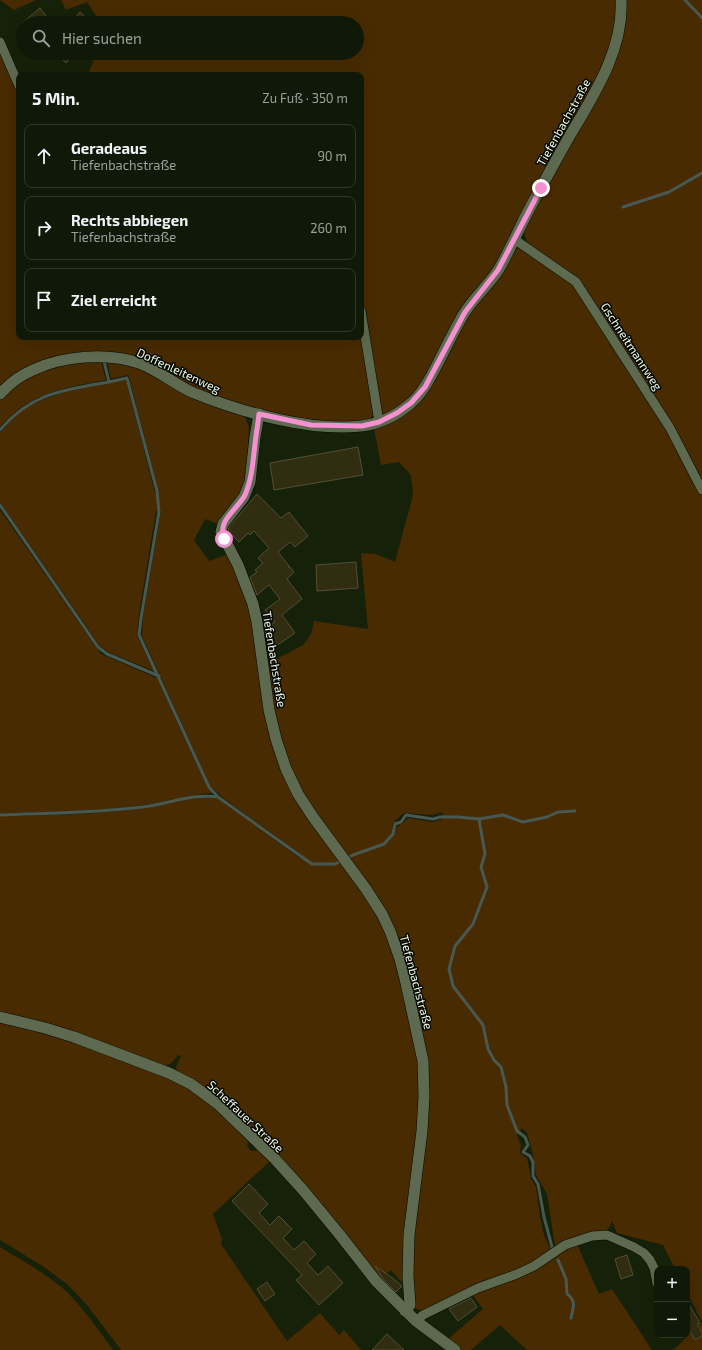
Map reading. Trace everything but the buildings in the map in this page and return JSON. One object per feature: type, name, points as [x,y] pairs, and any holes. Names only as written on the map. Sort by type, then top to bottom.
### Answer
[{"type":"street","name":"Tiefenbachstraße","points":[[405,1311],[410,1305],[408,1276],[409,1235],[422,1131],[424,1096],[423,1061],[406,982],[400,959],[382,914],[366,889],[313,817],[298,794],[286,769],[276,739],[269,710],[257,622],[253,604],[238,565],[221,532],[223,524],[244,497],[250,482],[259,414],[311,425],[362,426],[379,422],[397,413],[411,403],[425,387],[465,312],[498,270],[610,62],[618,33],[621,0]]},
{"type":"street","points":[[0,42],[16,79]]},
{"type":"street","name":"Gschneitmannweg","points":[[514,239],[576,282],[670,428],[702,490]]},
{"type":"street","points":[[364,330],[379,422]]},
{"type":"street","name":"Doffenleitenweg","points":[[0,394],[8,385],[31,370],[49,364],[94,357],[118,358],[139,363],[164,375],[189,390],[219,403],[259,414]]},
{"type":"street","name":"Scheffauer Straße","points":[[0,1017],[74,1037],[169,1073],[191,1084],[218,1104],[275,1159],[303,1190],[376,1281],[405,1311],[455,1350]]},
{"type":"street","points":[[416,1321],[423,1315],[478,1288],[517,1274],[534,1266],[565,1245],[592,1236],[607,1235],[634,1247],[644,1253],[654,1268]]},
{"type":"shaded area","points":[[0,0],[36,0],[14,10]]},
{"type":"shaded area","points":[[61,0],[617,0],[615,30],[608,55],[596,82],[515,226],[496,264],[478,290],[418,391],[406,404],[384,415],[381,410],[364,311],[364,72],[89,71],[94,60],[364,60],[364,16],[96,16],[87,2],[66,10]]},
{"type":"shaded area","points":[[624,0],[702,0],[702,1322],[690,1298],[690,1266],[674,1266],[663,1245],[617,1233],[612,1221],[609,1228],[603,1232],[555,1246],[547,1194],[536,1175],[534,1159],[527,1133],[522,1128],[517,1135],[521,1145],[520,1153],[527,1158],[531,1179],[536,1187],[544,1235],[551,1250],[531,1264],[422,1311],[414,1308],[410,1264],[427,1085],[395,935],[300,791],[280,740],[267,669],[269,663],[303,645],[311,634],[314,621],[368,629],[361,553],[376,554],[395,562],[413,495],[411,475],[399,462],[381,465],[374,428],[408,412],[462,322],[511,254],[518,248],[524,249],[529,247],[523,230],[578,133],[612,66]],"holes":[[[443,812],[442,819],[433,822],[408,818],[397,827],[393,836],[393,825],[404,813],[432,815]]]},
{"type":"shaded area","points":[[0,52],[16,85],[16,340],[361,340],[373,415],[370,419],[361,422],[336,423],[293,418],[245,408],[198,392],[152,365],[75,354],[0,389]]},
{"type":"shaded area","points":[[101,361],[106,380],[48,393],[23,406],[0,427],[0,398],[30,374],[54,365]]},
{"type":"shaded area","points":[[107,361],[136,366],[237,411],[245,417],[249,427],[246,481],[241,496],[218,524],[205,519],[194,540],[209,561],[228,554],[250,610],[283,771],[346,866],[390,938],[417,1042],[422,1085],[406,1287],[391,1270],[380,1279],[325,1209],[178,1073],[176,1067],[181,1056],[178,1055],[172,1063],[163,1066],[0,1013],[0,816],[108,812],[153,807],[191,799],[219,799],[298,857],[301,855],[222,797],[210,786],[142,636],[143,616],[161,511],[156,511],[139,614],[137,636],[154,671],[108,652],[99,645],[0,502],[0,433],[12,418],[23,409],[50,397],[81,388],[126,379],[155,493],[159,493],[129,377],[128,375],[111,379]]},
{"type":"shaded area","points":[[0,510],[101,654],[157,678],[207,786],[213,793],[144,805],[108,809],[0,813]]},
{"type":"shaded area","points":[[0,1021],[55,1035],[177,1081],[200,1095],[249,1141],[247,1146],[251,1151],[257,1150],[269,1162],[213,1214],[222,1239],[221,1244],[287,1341],[320,1313],[339,1335],[344,1330],[361,1350],[121,1350],[87,1305],[68,1285],[44,1267],[0,1240]]},
{"type":"shaded area","points":[[577,1244],[599,1294],[612,1289],[652,1350],[527,1350],[500,1325],[471,1350],[458,1350],[447,1340],[483,1309],[472,1294]]},
{"type":"shaded area","points":[[0,1247],[43,1274],[67,1292],[91,1320],[113,1350],[0,1350]]},
{"type":"shaded area","points":[[702,1322],[702,1350],[673,1350],[685,1338],[690,1338],[690,1334]]},
{"type":"waterway","points":[[685,0],[702,18]]},
{"type":"waterway","points":[[623,207],[669,192],[702,173]]},
{"type":"waterway","points":[[104,361],[109,382],[127,378],[157,491],[159,512],[139,635],[209,787],[218,797],[312,864],[335,864],[353,855],[384,844],[393,834],[395,824],[401,822],[406,815],[433,819],[440,817],[479,819],[503,815],[523,822],[547,817],[558,812],[575,811]]},
{"type":"waterway","points":[[0,430],[24,408],[49,395],[109,382]]},
{"type":"waterway","points":[[0,505],[98,647],[107,654],[159,676]]},
{"type":"waterway","points":[[0,815],[125,809],[153,806],[199,796],[218,797]]},
{"type":"waterway","points":[[479,819],[485,854],[481,867],[487,887],[473,924],[455,946],[449,969],[453,986],[483,1025],[488,1049],[494,1060],[501,1067],[506,1087],[507,1105],[517,1131],[525,1137],[528,1145],[523,1152],[530,1156],[533,1162],[533,1176],[538,1184],[544,1217],[552,1247]]},
{"type":"waterway","points":[[558,1260],[566,1279],[567,1294],[573,1302],[571,1318]]},
{"type":"route","points":[[224,539],[221,532],[223,524],[244,497],[250,482],[259,414],[311,425],[362,426],[379,422],[397,413],[411,403],[425,387],[465,312],[498,270],[541,188]]}]
